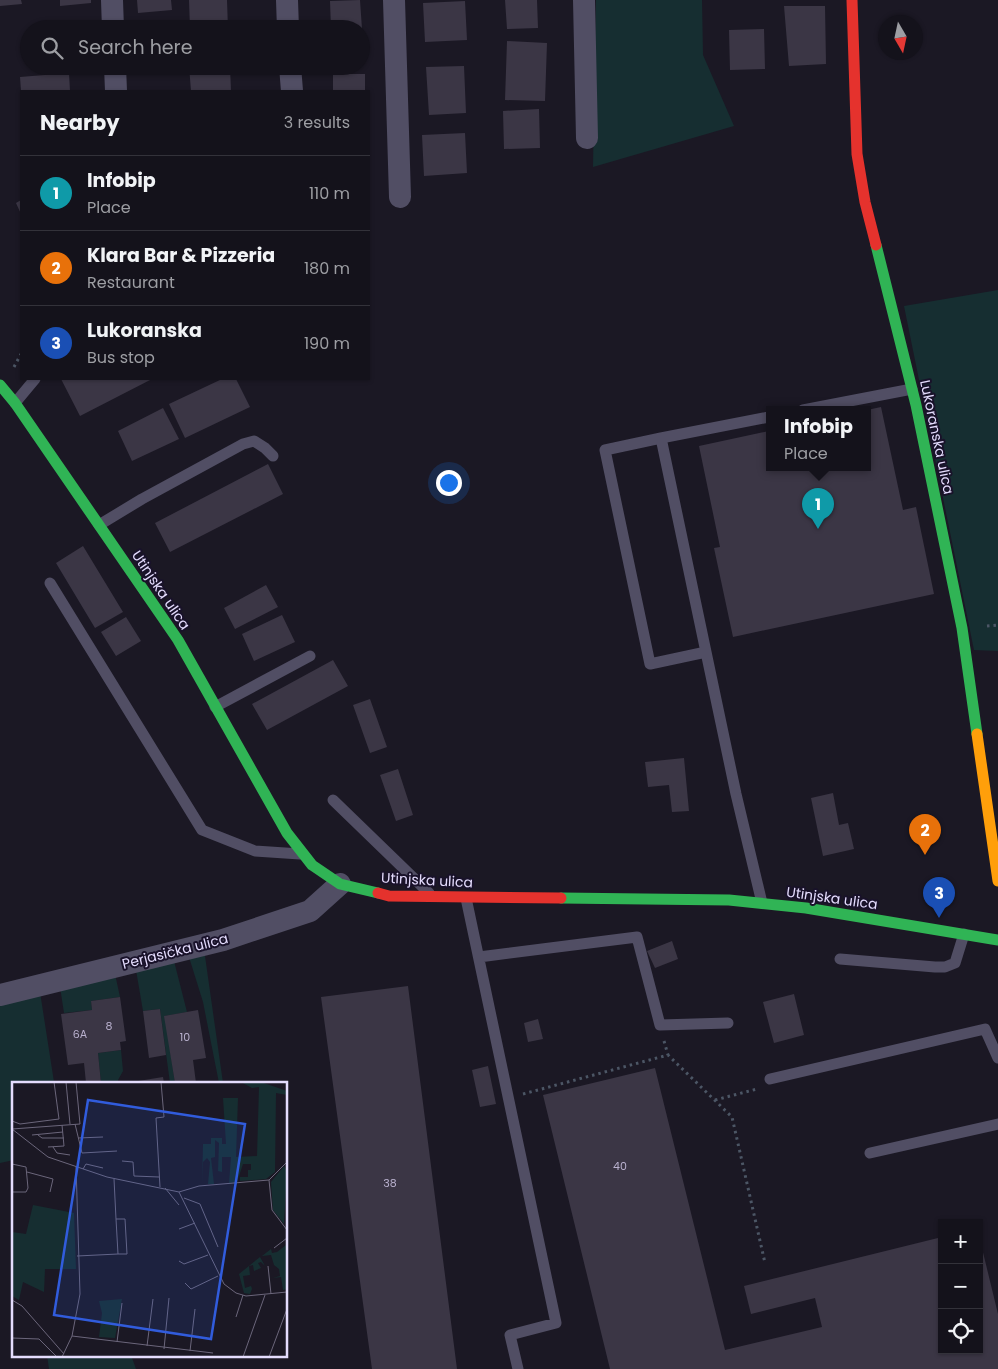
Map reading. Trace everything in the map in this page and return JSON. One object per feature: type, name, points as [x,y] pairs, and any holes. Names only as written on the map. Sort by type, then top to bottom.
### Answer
[{"type":"street","points":[[112,0],[113,20]]},
{"type":"street","points":[[287,0],[288,20]]},
{"type":"street","points":[[394,0],[400,197]]},
{"type":"street","points":[[584,0],[587,138]]},
{"type":"street","name":"Lukoranska ulica","points":[[852,0],[857,154],[864,202],[912,389],[962,628],[998,881]]},
{"type":"street","points":[[115,75],[116,90]]},
{"type":"street","points":[[291,75],[292,90]]},
{"type":"street","name":"Utinjska ulica","points":[[0,385],[15,402],[178,640],[287,833],[312,864],[340,884],[389,896],[729,900],[806,908],[998,940]]},
{"type":"street","name":"Perjasička ulica","points":[[0,995],[223,940],[310,911],[340,884]]},
{"type":"lane","points":[[121,0],[122,20]]},
{"type":"lane","points":[[124,75],[125,90]]},
{"type":"lane","points":[[15,402],[34,380]]},
{"type":"lane","points":[[824,406],[912,389]]},
{"type":"lane","points":[[706,652],[650,664],[605,450],[766,418]]},
{"type":"lane","points":[[662,438],[736,794],[762,903]]},
{"type":"lane","points":[[99,525],[142,499],[243,444],[254,441],[273,456]]},
{"type":"lane","points":[[50,583],[202,830],[255,851],[304,855]]},
{"type":"lane","points":[[215,707],[310,656]]},
{"type":"lane","points":[[333,800],[434,897]]},
{"type":"lane","points":[[466,898],[556,1323],[510,1335],[518,1369]]},
{"type":"lane","points":[[840,959],[945,967],[955,963],[964,934]]},
{"type":"lane","points":[[479,957],[637,938],[660,1025],[728,1023]]},
{"type":"lane","points":[[770,1079],[985,1029],[998,1058]]},
{"type":"lane","points":[[870,1153],[998,1124]]},
{"type":"path","points":[[508,1098],[668,1055],[732,1117],[764,1263]]},
{"type":"path","points":[[714,1100],[767,1086],[770,1079]]},
{"type":"green space","points":[[596,0],[702,0],[703,55],[734,126],[593,167]]},
{"type":"green space","points":[[998,290],[998,651],[974,650],[904,306]]},
{"type":"green space","points":[[204,949],[223,1082],[219,1082],[203,1002],[189,957]]},
{"type":"green space","points":[[174,961],[187,1012],[165,1016],[175,1082],[170,1082],[160,1009],[143,1011],[136,970]]},
{"type":"green space","points":[[115,974],[120,997],[91,1001],[92,1010],[64,1013],[60,987]]},
{"type":"green space","points":[[40,992],[54,1082],[12,1082],[12,1160],[0,1163],[0,1003]]},
{"type":"green space","points":[[121,1050],[123,1071],[118,1082],[101,1082],[98,1053]]},
{"type":"green space","points":[[47,1356],[131,1356],[136,1369],[49,1369]]},
{"type":"building","points":[[0,0],[21,0],[22,4],[0,6]]},
{"type":"building","points":[[60,0],[91,0],[91,3],[60,6]]},
{"type":"building","points":[[137,0],[171,0],[172,10],[138,13]]},
{"type":"building","points":[[189,0],[227,0],[228,20],[190,20]]},
{"type":"building","points":[[360,0],[361,20],[331,20],[330,1]]},
{"type":"building","points":[[505,0],[537,0],[538,28],[507,29]]},
{"type":"building","points":[[465,1],[467,40],[425,42],[423,3]]},
{"type":"building","points":[[784,6],[825,6],[826,64],[789,66]]},
{"type":"building","points":[[764,29],[765,69],[730,70],[729,30]]},
{"type":"building","points":[[507,41],[547,43],[545,101],[505,100]]},
{"type":"building","points":[[464,66],[466,113],[429,115],[426,67]]},
{"type":"building","points":[[69,75],[70,90],[21,90],[20,77]]},
{"type":"building","points":[[190,75],[230,75],[231,90],[191,90]]},
{"type":"building","points":[[333,75],[365,75],[365,90],[333,90]]},
{"type":"building","points":[[539,109],[540,148],[504,149],[503,111]]},
{"type":"building","points":[[465,133],[467,173],[424,176],[422,135]]},
{"type":"building","points":[[20,201],[20,212],[16,203]]},
{"type":"building","points":[[62,380],[150,380],[80,416]]},
{"type":"building","points":[[220,380],[236,380],[250,407],[185,438],[169,404]]},
{"type":"building","points":[[881,407],[903,510],[916,507],[934,594],[733,637],[714,548],[720,547],[699,446],[766,432],[766,471],[871,471],[871,409]]},
{"type":"building","points":[[163,408],[179,439],[132,461],[118,431]]},
{"type":"building","points":[[268,464],[283,494],[170,552],[155,523]]},
{"type":"building","points":[[83,546],[123,612],[95,628],[56,563]]},
{"type":"building","points":[[266,585],[278,607],[235,629],[224,608]]},
{"type":"building","points":[[282,615],[295,642],[254,661],[242,634]]},
{"type":"building","points":[[126,617],[141,641],[116,656],[101,632]]},
{"type":"building","points":[[333,660],[348,686],[267,730],[252,704]]},
{"type":"building","points":[[370,699],[387,747],[370,753],[353,705]]},
{"type":"building","points":[[684,758],[689,811],[672,812],[669,785],[648,787],[645,762]]},
{"type":"building","points":[[398,769],[413,815],[396,821],[380,775]]},
{"type":"building","points":[[833,793],[839,825],[848,823],[854,849],[823,856],[811,798]]},
{"type":"building","points":[[672,941],[678,959],[655,968],[647,951]]},
{"type":"building","points":[[408,986],[457,1369],[372,1369],[321,997]]},
{"type":"building","points":[[794,994],[804,1035],[774,1043],[763,1002]]},
{"type":"building","points":[[120,997],[126,1041],[120,1042],[121,1050],[98,1053],[101,1082],[86,1082],[84,1063],[68,1065],[61,1014],[92,1010],[91,1001]]},
{"type":"building","points":[[160,1009],[166,1055],[149,1058],[143,1011]]},
{"type":"building","points":[[198,1010],[206,1058],[193,1060],[196,1082],[175,1082],[164,1016]]},
{"type":"building","points":[[538,1019],[543,1039],[528,1042],[524,1023]]},
{"type":"building","points":[[488,1066],[496,1104],[480,1107],[472,1070]]},
{"type":"building","points":[[655,1068],[725,1350],[822,1327],[815,1298],[751,1314],[744,1286],[938,1238],[938,1354],[983,1354],[983,1252],[998,1314],[998,1369],[610,1369],[543,1095]]},
{"type":"building","points":[[163,1077],[164,1082],[132,1082]]},
{"type":"traffic: fast","points":[[876,245],[916,405],[962,628],[977,734]]},
{"type":"traffic: fast","points":[[0,385],[15,403],[178,640],[287,833],[312,865],[340,884],[378,893]]},
{"type":"traffic: fast","points":[[561,898],[729,900],[806,908],[998,940]]},
{"type":"traffic: slow","points":[[977,734],[998,881]]},
{"type":"traffic: jam","points":[[852,0],[857,154],[865,202],[876,245]]},
{"type":"traffic: jam","points":[[378,893],[389,896],[561,898]]},
{"type":"place","name":"Infobip","points":[[818,529]]},
{"type":"place","name":"Klara Bar & Pizzeria","points":[[925,855]]},
{"type":"place","name":"Lukoranska","points":[[939,918]]}]
